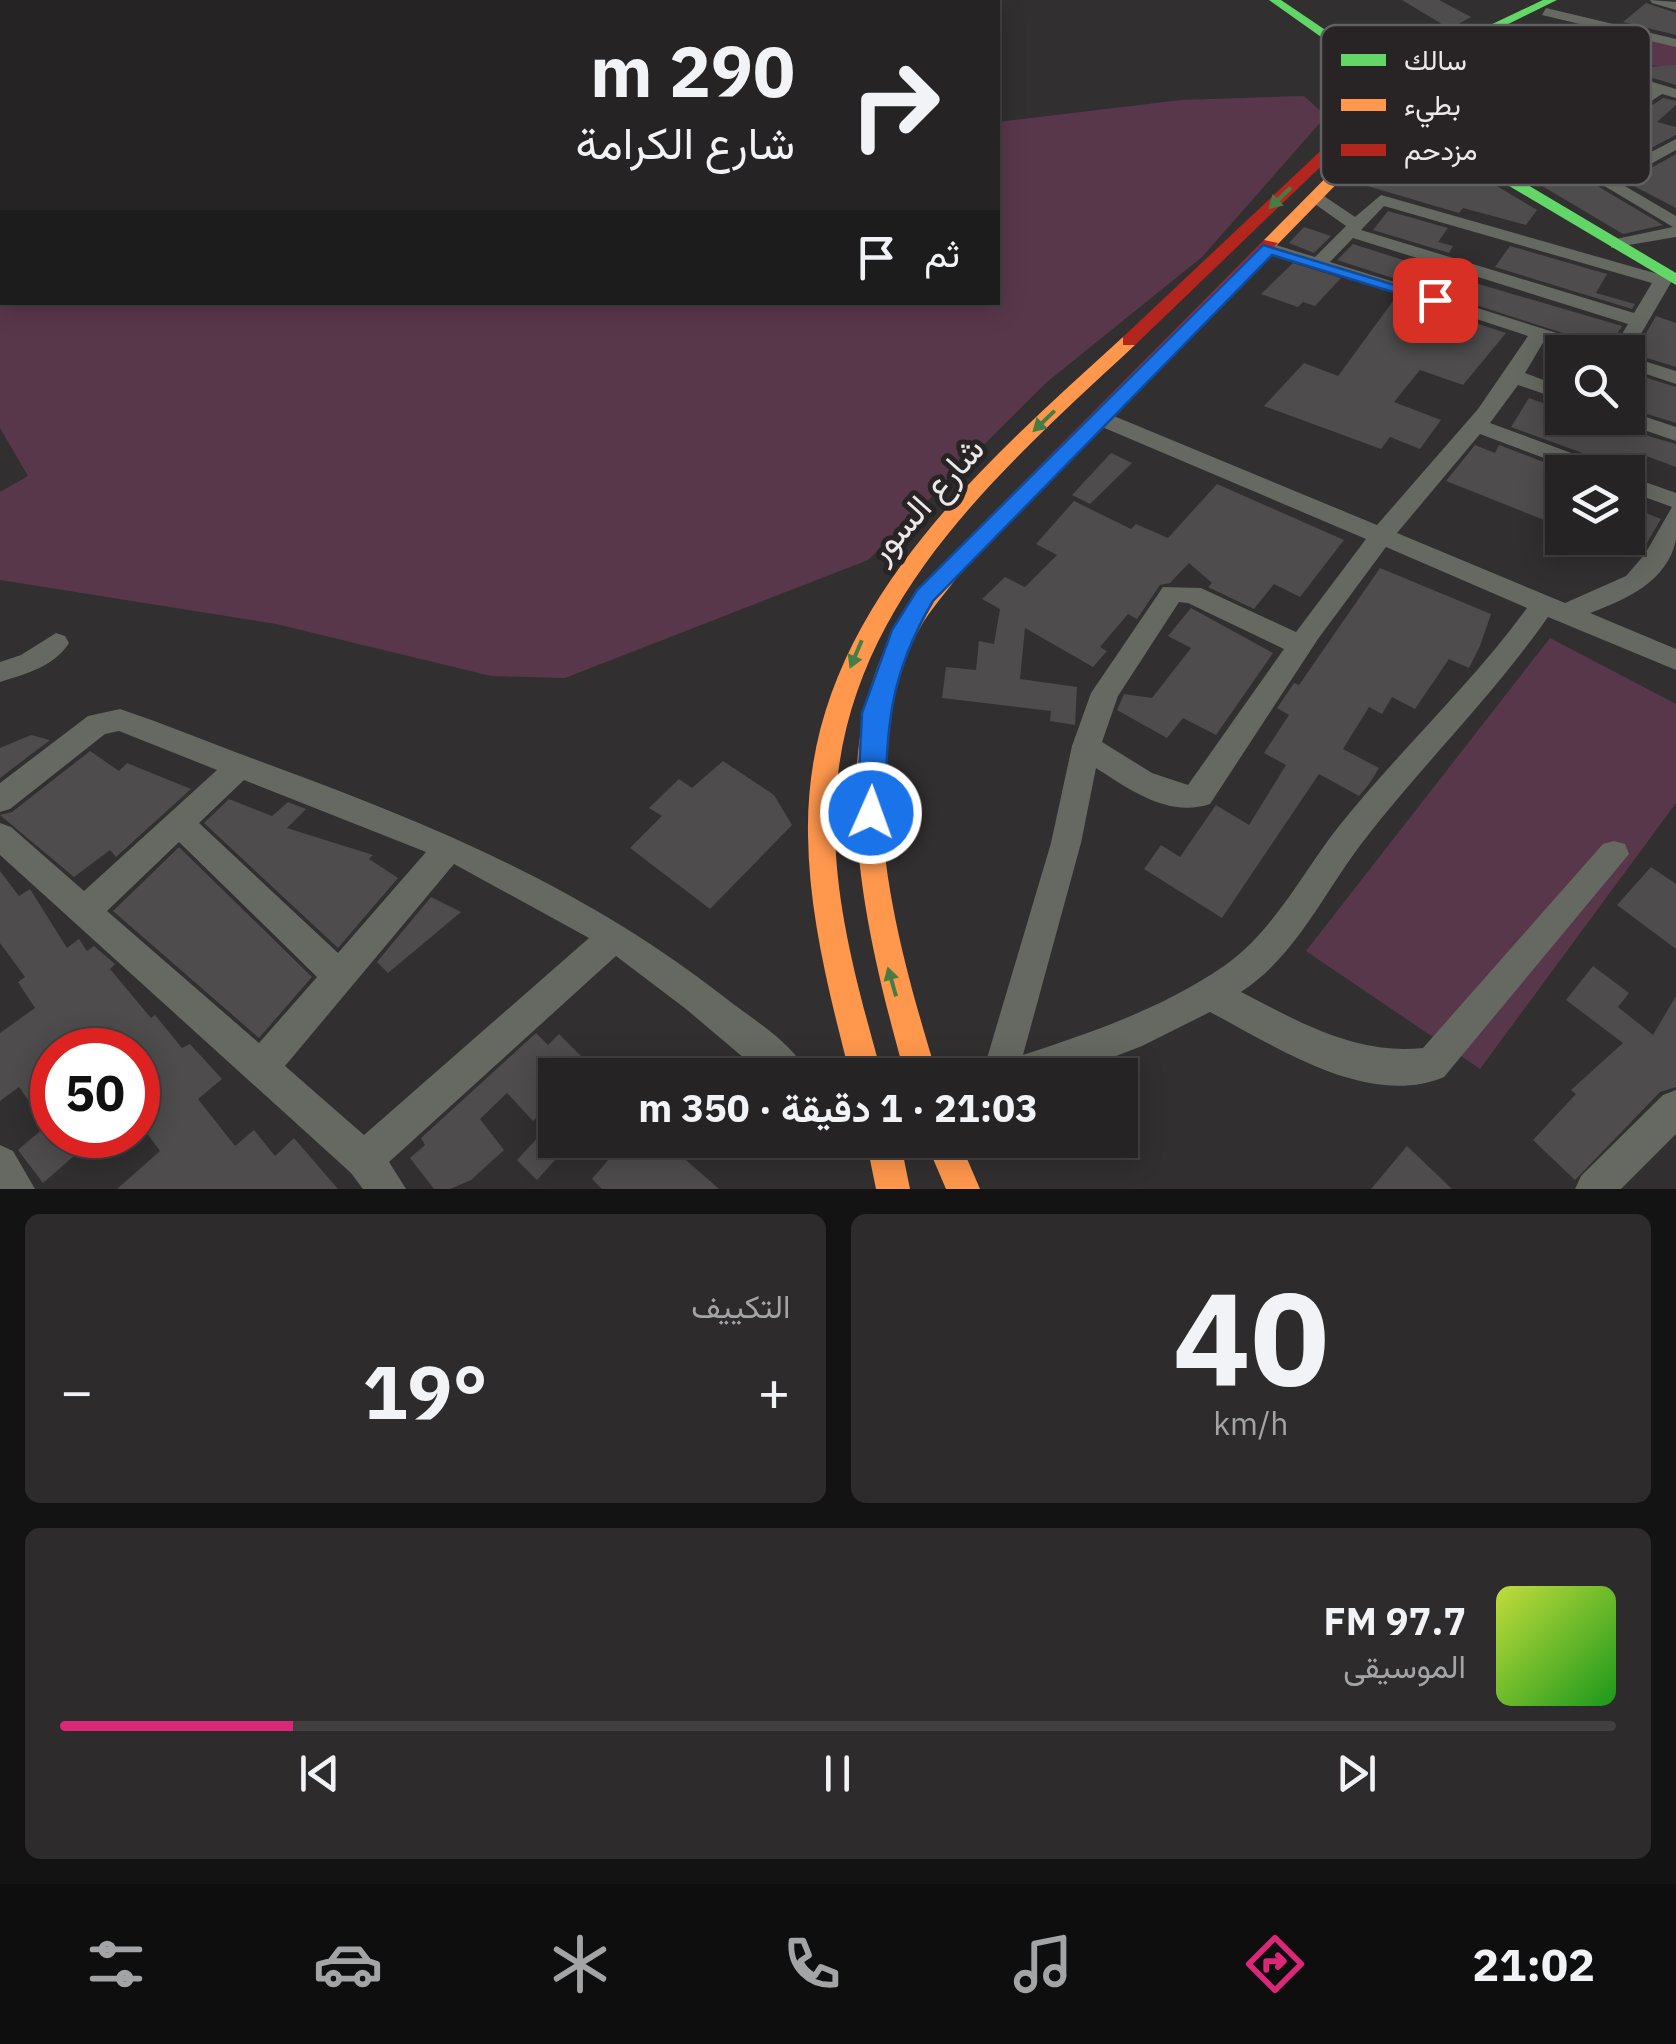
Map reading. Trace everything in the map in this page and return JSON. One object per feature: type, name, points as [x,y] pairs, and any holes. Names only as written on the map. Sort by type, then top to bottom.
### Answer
[{"type":"main road","points":[[1252,0],[1321,53]]},
{"type":"main road","points":[[1274,0],[1321,48]]},
{"type":"main road","points":[[1505,25],[1568,0]]},
{"type":"main road","points":[[1520,25],[1549,6]]},
{"type":"main road","name":"شارع السور","points":[[862,1058],[826,908],[822,800],[834,711],[866,629],[905,570],[1039,425],[1321,160]]},
{"type":"main road","name":"شارع السور","points":[[915,1058],[892,986],[875,913],[870,846],[875,713],[904,630],[925,596],[1332,185]]},
{"type":"main road","points":[[1521,185],[1668,278]]},
{"type":"main road","points":[[950,1158],[963,1189]]},
{"type":"street","points":[[1656,0],[1676,6]]},
{"type":"street","points":[[1549,6],[1602,25]]},
{"type":"street","points":[[1585,25],[1589,22]]},
{"type":"street","points":[[1651,36],[1676,42]]},
{"type":"street","points":[[1651,158],[1676,144]]},
{"type":"street","points":[[1611,185],[1676,223]]},
{"type":"street","points":[[1318,199],[1355,230],[1636,320]]},
{"type":"street","points":[[1319,263],[1381,200],[1668,278],[1628,335]]},
{"type":"street","points":[[1617,244],[1676,232]]},
{"type":"street","points":[[1269,248],[1548,335]]},
{"type":"street","points":[[1086,746],[1170,796],[1190,800],[1200,795],[1299,645],[1380,538],[1516,378],[1539,332]]},
{"type":"street","points":[[1645,368],[1676,378]]},
{"type":"street","points":[[1516,378],[1545,388]]},
{"type":"street","points":[[1102,420],[1676,660]]},
{"type":"street","points":[[1645,422],[1676,434]]},
{"type":"street","points":[[1473,424],[1556,455]]},
{"type":"street","points":[[1645,489],[1676,501]]},
{"type":"street","points":[[1066,1058],[1114,1042],[1209,994],[1263,954],[1348,838],[1423,745],[1512,650],[1552,610],[1642,579],[1654,566],[1676,514]]},
{"type":"street","points":[[1005,1058],[1066,843],[1086,746],[1104,693],[1172,593],[1192,594],[1299,645]]},
{"type":"street","points":[[0,672],[30,662],[56,643]]},
{"type":"street","points":[[0,800],[92,729],[114,720],[448,848],[532,888],[615,936],[698,996],[770,1058]]},
{"type":"street","points":[[86,910],[238,768]]},
{"type":"street","points":[[179,823],[339,976]]},
{"type":"street","points":[[0,836],[364,1160],[387,1189]]},
{"type":"street","points":[[262,1067],[448,848]]},
{"type":"street","points":[[1209,994],[1307,1042],[1372,1065],[1411,1070],[1432,1065],[1614,854]]},
{"type":"street","points":[[364,1160],[615,936]]},
{"type":"street","points":[[1594,1189],[1676,1108]]},
{"type":"shaded area","points":[[1651,39],[1676,46],[1676,72],[1651,65]]},
{"type":"shaded area","points":[[1304,96],[1321,111],[1321,122],[1202,257],[1047,382],[868,560],[565,678],[491,676],[276,624],[0,580],[0,492],[28,476],[0,428],[0,305],[1000,305],[1000,122],[1181,100]]},
{"type":"shaded area","points":[[1550,638],[1676,704],[1676,803],[1480,1069],[1306,951]]},
{"type":"building","points":[[1402,0],[1439,0],[1471,17],[1457,25],[1443,25]]},
{"type":"building","points":[[1646,3],[1676,13],[1676,35],[1651,29],[1651,25],[1623,22]]},
{"type":"building","points":[[1676,65],[1676,85],[1651,77],[1651,67]]},
{"type":"building","points":[[1663,98],[1676,101],[1657,122],[1676,127],[1676,135],[1651,148],[1651,106]]},
{"type":"building","points":[[1676,154],[1676,208],[1632,185],[1651,185],[1651,168]]},
{"type":"building","points":[[1364,185],[1495,185],[1537,210],[1526,225],[1463,208],[1459,213]]},
{"type":"building","points":[[1540,185],[1596,185],[1663,225],[1623,234]]},
{"type":"building","points":[[1388,211],[1448,228],[1438,242],[1453,246],[1449,253],[1373,230]]},
{"type":"building","points":[[1304,227],[1331,236],[1314,253],[1289,243]]},
{"type":"building","points":[[1353,244],[1622,326],[1617,335],[1569,335],[1337,260]]},
{"type":"building","points":[[1510,246],[1607,274],[1596,293],[1635,304],[1632,309],[1495,267]]},
{"type":"building","points":[[1293,263],[1341,278],[1315,306],[1303,302],[1298,307],[1261,294]]},
{"type":"building","points":[[1396,297],[1506,333],[1463,385],[1420,370],[1394,402],[1441,420],[1420,449],[1390,437],[1381,449],[1264,406],[1304,363],[1338,376]]},
{"type":"building","points":[[1656,316],[1676,323],[1676,367],[1645,357],[1645,335]]},
{"type":"building","points":[[1645,377],[1676,387],[1676,423],[1645,413]]},
{"type":"building","points":[[1529,398],[1545,404],[1545,435],[1644,435],[1676,444],[1676,467],[1641,454],[1588,455],[1511,427]]},
{"type":"building","points":[[1475,445],[1495,453],[1499,445],[1545,463],[1545,520],[1446,481]]},
{"type":"building","points":[[1111,453],[1132,463],[1090,504],[1072,495]]},
{"type":"building","points":[[1217,484],[1344,540],[1300,597],[1274,584],[1254,609],[1208,587],[1212,583],[1189,563],[1170,583],[1160,585],[1137,619],[1128,614],[1100,647],[1107,651],[1093,667],[1025,628],[1020,679],[1077,687],[1075,725],[1050,721],[1051,711],[942,698],[946,667],[976,670],[979,641],[994,644],[1000,609],[982,599],[1005,577],[1025,587],[1057,555],[1036,544],[1074,501],[1131,529],[1136,524],[1168,538]]},
{"type":"building","points":[[1645,513],[1661,519],[1645,546]]},
{"type":"building","points":[[1380,568],[1491,614],[1480,646],[1469,668],[1449,659],[1415,709],[1392,697],[1382,714],[1369,707],[1343,749],[1379,768],[1369,784],[1359,796],[1319,774],[1222,918],[1144,869],[1161,845],[1180,857],[1216,805],[1249,825],[1286,765],[1264,753],[1289,715],[1277,708],[1294,683],[1299,685]]},
{"type":"building","points":[[1191,608],[1273,653],[1216,735],[1183,718],[1167,738],[1117,710],[1124,694],[1152,698],[1191,648],[1168,636]]},
{"type":"building","points":[[31,735],[50,740],[0,778],[0,748]]},
{"type":"building","points":[[90,751],[119,771],[127,763],[191,789],[116,857],[110,850],[74,877],[0,815],[12,812]]},
{"type":"building","points":[[723,761],[774,795],[792,825],[710,909],[630,848],[662,816],[649,808],[679,779],[692,788]]},
{"type":"building","points":[[229,799],[272,816],[288,802],[306,809],[287,828],[373,855],[369,859],[398,878],[338,948],[204,823]]},
{"type":"building","points":[[179,847],[312,977],[259,1038],[113,911]]},
{"type":"building","points":[[1651,867],[1676,884],[1676,949],[1617,905]]},
{"type":"building","points":[[0,871],[19,896],[30,889],[67,948],[79,939],[87,951],[94,946],[115,964],[110,969],[151,1018],[155,1015],[182,1048],[190,1044],[222,1079],[198,1099],[235,1146],[254,1130],[275,1156],[294,1138],[338,1189],[117,1189],[152,1158],[160,1158],[160,1028],[30,1028],[30,1103],[19,1087],[0,1101],[0,1033],[35,1008],[18,982],[25,977],[0,943]]},
{"type":"building","points":[[431,897],[461,912],[388,973],[377,962]]},
{"type":"building","points":[[1593,966],[1629,993],[1618,1007],[1653,1035],[1676,996],[1676,1087],[1660,1092],[1575,1180],[1533,1140],[1576,1094],[1571,1090],[1623,1043],[1566,1000]]},
{"type":"building","points":[[536,1033],[548,1045],[559,1034],[583,1058],[538,1058],[538,1116],[533,1121],[507,1093],[480,1119],[504,1150],[471,1180],[450,1189],[434,1189],[410,1158],[425,1145],[421,1138]]},
{"type":"building","points":[[538,1137],[538,1158],[557,1158],[537,1180],[517,1160]]},
{"type":"building","points":[[30,1140],[30,1158],[72,1158],[43,1183],[18,1150]]},
{"type":"building","points":[[1407,1146],[1452,1189],[1371,1189]]},
{"type":"building","points":[[606,1158],[684,1158],[719,1189],[602,1189],[592,1179],[608,1160]]},
{"type":"traffic: fast","points":[[1274,0],[1321,32]]},
{"type":"traffic: fast","points":[[1500,25],[1552,0]]},
{"type":"traffic: fast","points":[[1517,185],[1676,280]]},
{"type":"traffic: slow","points":[[1270,243],[1327,185]]},
{"type":"traffic: slow","points":[[862,1058],[834,938],[822,834],[822,799],[832,727],[855,661],[887,600],[974,489],[1129,341]]},
{"type":"traffic: slow","points":[[916,1058],[887,947],[875,879],[869,811],[872,744],[886,679],[912,619],[954,565]]},
{"type":"traffic: slow","points":[[887,1158],[893,1189]]},
{"type":"traffic: slow","points":[[950,1158],[963,1189]]},
{"type":"traffic: jam","points":[[1129,341],[1321,158]]},
{"type":"traffic: jam","points":[[954,565],[1270,243]]},
{"type":"route","points":[[871,813],[875,713],[904,630],[925,596],[1269,248],[1435,300]]}]
